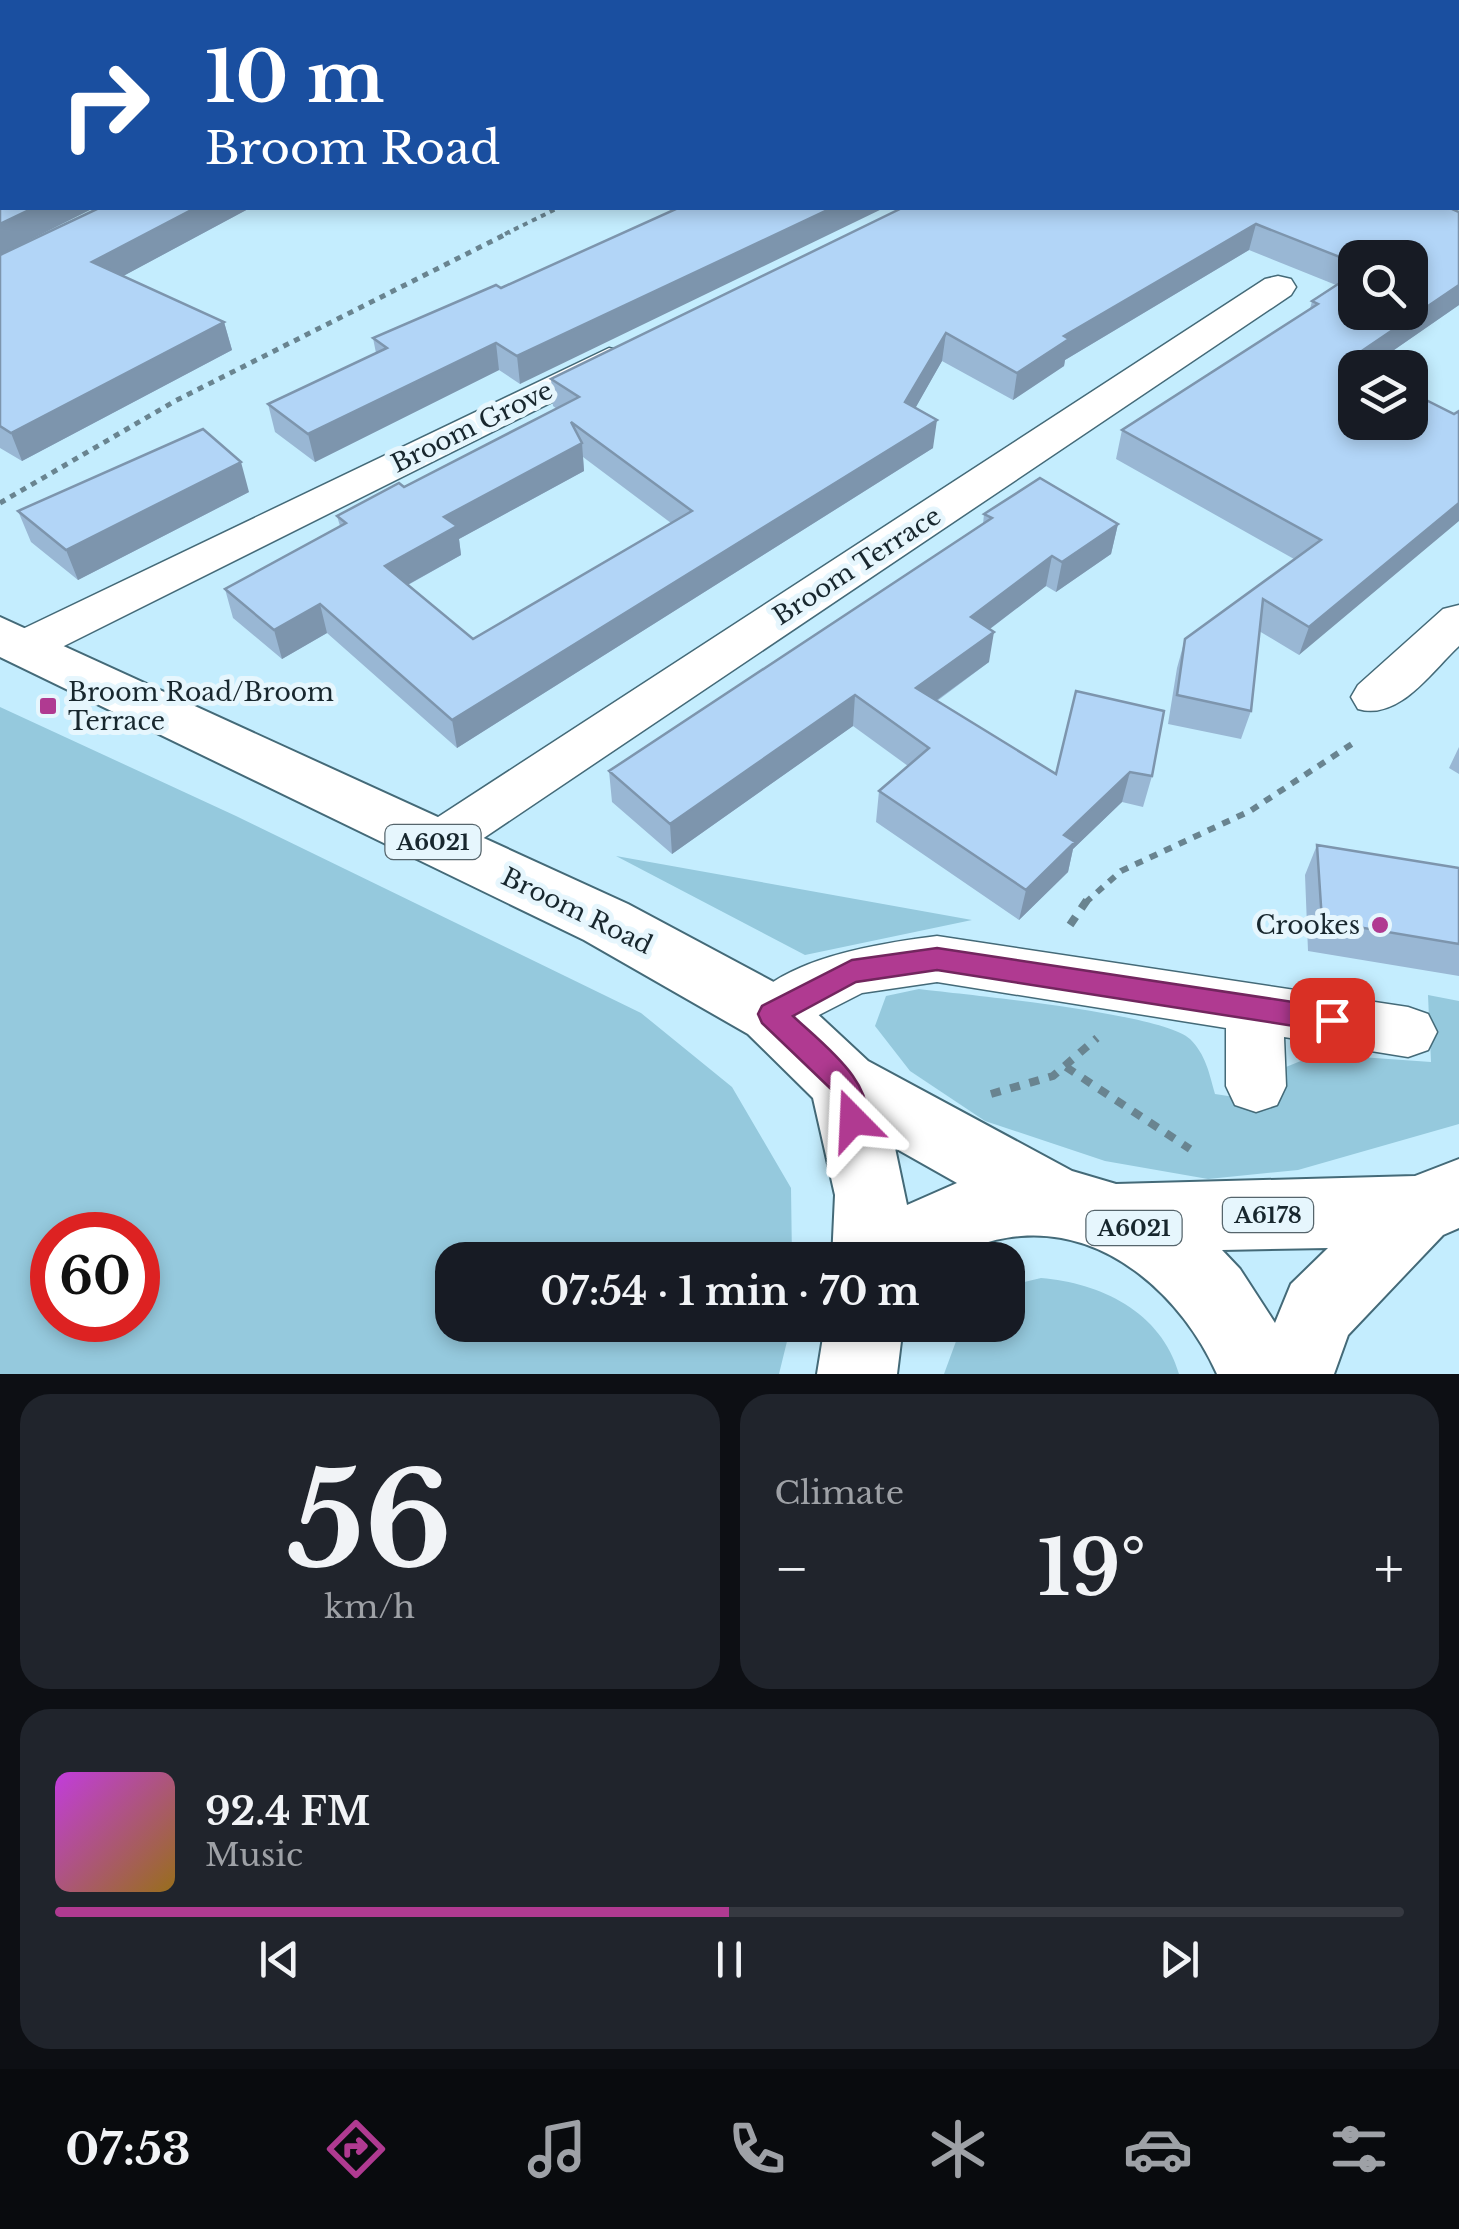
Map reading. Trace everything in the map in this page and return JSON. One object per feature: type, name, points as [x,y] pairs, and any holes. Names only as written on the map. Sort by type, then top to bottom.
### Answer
[{"type":"main road","name":"Broom Road","points":[[13,641],[606,922],[772,1014],[844,1083],[1089,1210]]},
{"type":"main road","points":[[844,1083],[871,1195],[870,1242]]},
{"type":"main road","name":"A6021","points":[[920,1242],[946,1221],[1000,1202],[1089,1210],[1177,1254],[1225,1306],[1258,1374]]},
{"type":"main road","name":"A6178","points":[[1089,1210],[1278,1215],[1438,1202]]},
{"type":"main road","name":"A6178","points":[[1294,1374],[1318,1311],[1438,1202]]},
{"type":"main road","points":[[857,1374],[862,1342]]},
{"type":"street","name":"Broom Terrace","points":[[436,844],[1278,288]]},
{"type":"street","name":"Broom Grove","points":[[13,641],[650,339]]},
{"type":"street","points":[[1375,696],[1459,620]]},
{"type":"street","points":[[772,1014],[852,971],[937,959],[1408,1032]]},
{"type":"street","points":[[1255,1008],[1256,1086]]},
{"type":"path","points":[[0,503],[175,401],[554,210]]},
{"type":"path","points":[[1043,974],[1084,898],[1155,850],[1235,819],[1384,724],[1375,696]]},
{"type":"path","points":[[1066,1066],[1217,1168],[1278,1215]]},
{"type":"path","points":[[993,1094],[1053,1076]]},
{"type":"shaded area","points":[[0,707],[236,816],[641,1013],[732,1087],[791,1188],[792,1242],[435,1242],[435,1342],[787,1342],[779,1374],[0,1374]]},
{"type":"shaded area","points":[[616,856],[972,920],[805,955]]},
{"type":"shaded area","points":[[919,989],[1062,1006],[1172,1030],[1190,1039],[1200,1051],[1215,1094],[1274,1103],[1281,1069],[1318,1054],[1431,1062],[1428,995],[1459,1001],[1459,1124],[1298,1170],[1208,1179],[1105,1161],[985,1121],[910,1071],[875,1026],[886,996]]},
{"type":"shaded area","points":[[1041,1278],[1063,1281],[1125,1304],[1158,1333],[1179,1374],[944,1374],[956,1342],[1025,1342],[1025,1282]]},
{"type":"building","points":[[0,210],[29,210],[0,224]]},
{"type":"building","points":[[95,210],[191,210],[92,262],[224,322],[11,433],[0,426],[0,255]]},
{"type":"building","points":[[674,210],[828,210],[517,356],[496,343],[308,434],[268,404],[387,348],[373,338],[496,285],[501,288]]},
{"type":"building","points":[[898,210],[1459,212],[1459,285],[1428,306],[1428,240],[1338,240],[1338,256],[1256,224],[1064,336],[1069,339],[1017,373],[946,333],[905,402],[937,420],[452,720],[320,604],[274,630],[225,589],[346,523],[337,516],[399,483],[404,487],[579,397],[551,379]],"holes":[[[571,422],[692,511],[473,639],[385,566],[457,526],[444,517],[582,443]]]},
{"type":"building","points":[[1338,284],[1338,330],[1393,330],[1363,350],[1338,350],[1338,440],[1428,440],[1428,401],[1454,414],[1459,411],[1459,503],[1309,627],[1263,599],[1251,711],[1177,695],[1185,639],[1321,540],[1122,430],[1318,304],[1312,301]]},
{"type":"building","points":[[203,429],[241,462],[66,550],[18,511]]},
{"type":"building","points":[[1040,478],[1118,524],[1062,562],[1052,556],[971,617],[994,632],[916,688],[1056,774],[1076,691],[1164,711],[1152,776],[1130,772],[1064,835],[1075,842],[1026,890],[879,791],[929,748],[855,695],[670,824],[609,771],[992,518],[984,514]]},
{"type":"building","points":[[1317,845],[1459,868],[1459,944],[1322,921]]},
{"type":"place","name":"Broom Road/Broom Terrace","points":[[48,706]]},
{"type":"place","name":"Crookes","points":[[1380,925]]},
{"type":"route","points":[[853,1120],[844,1083],[772,1014],[852,971],[937,959],[1332,1020]]}]
